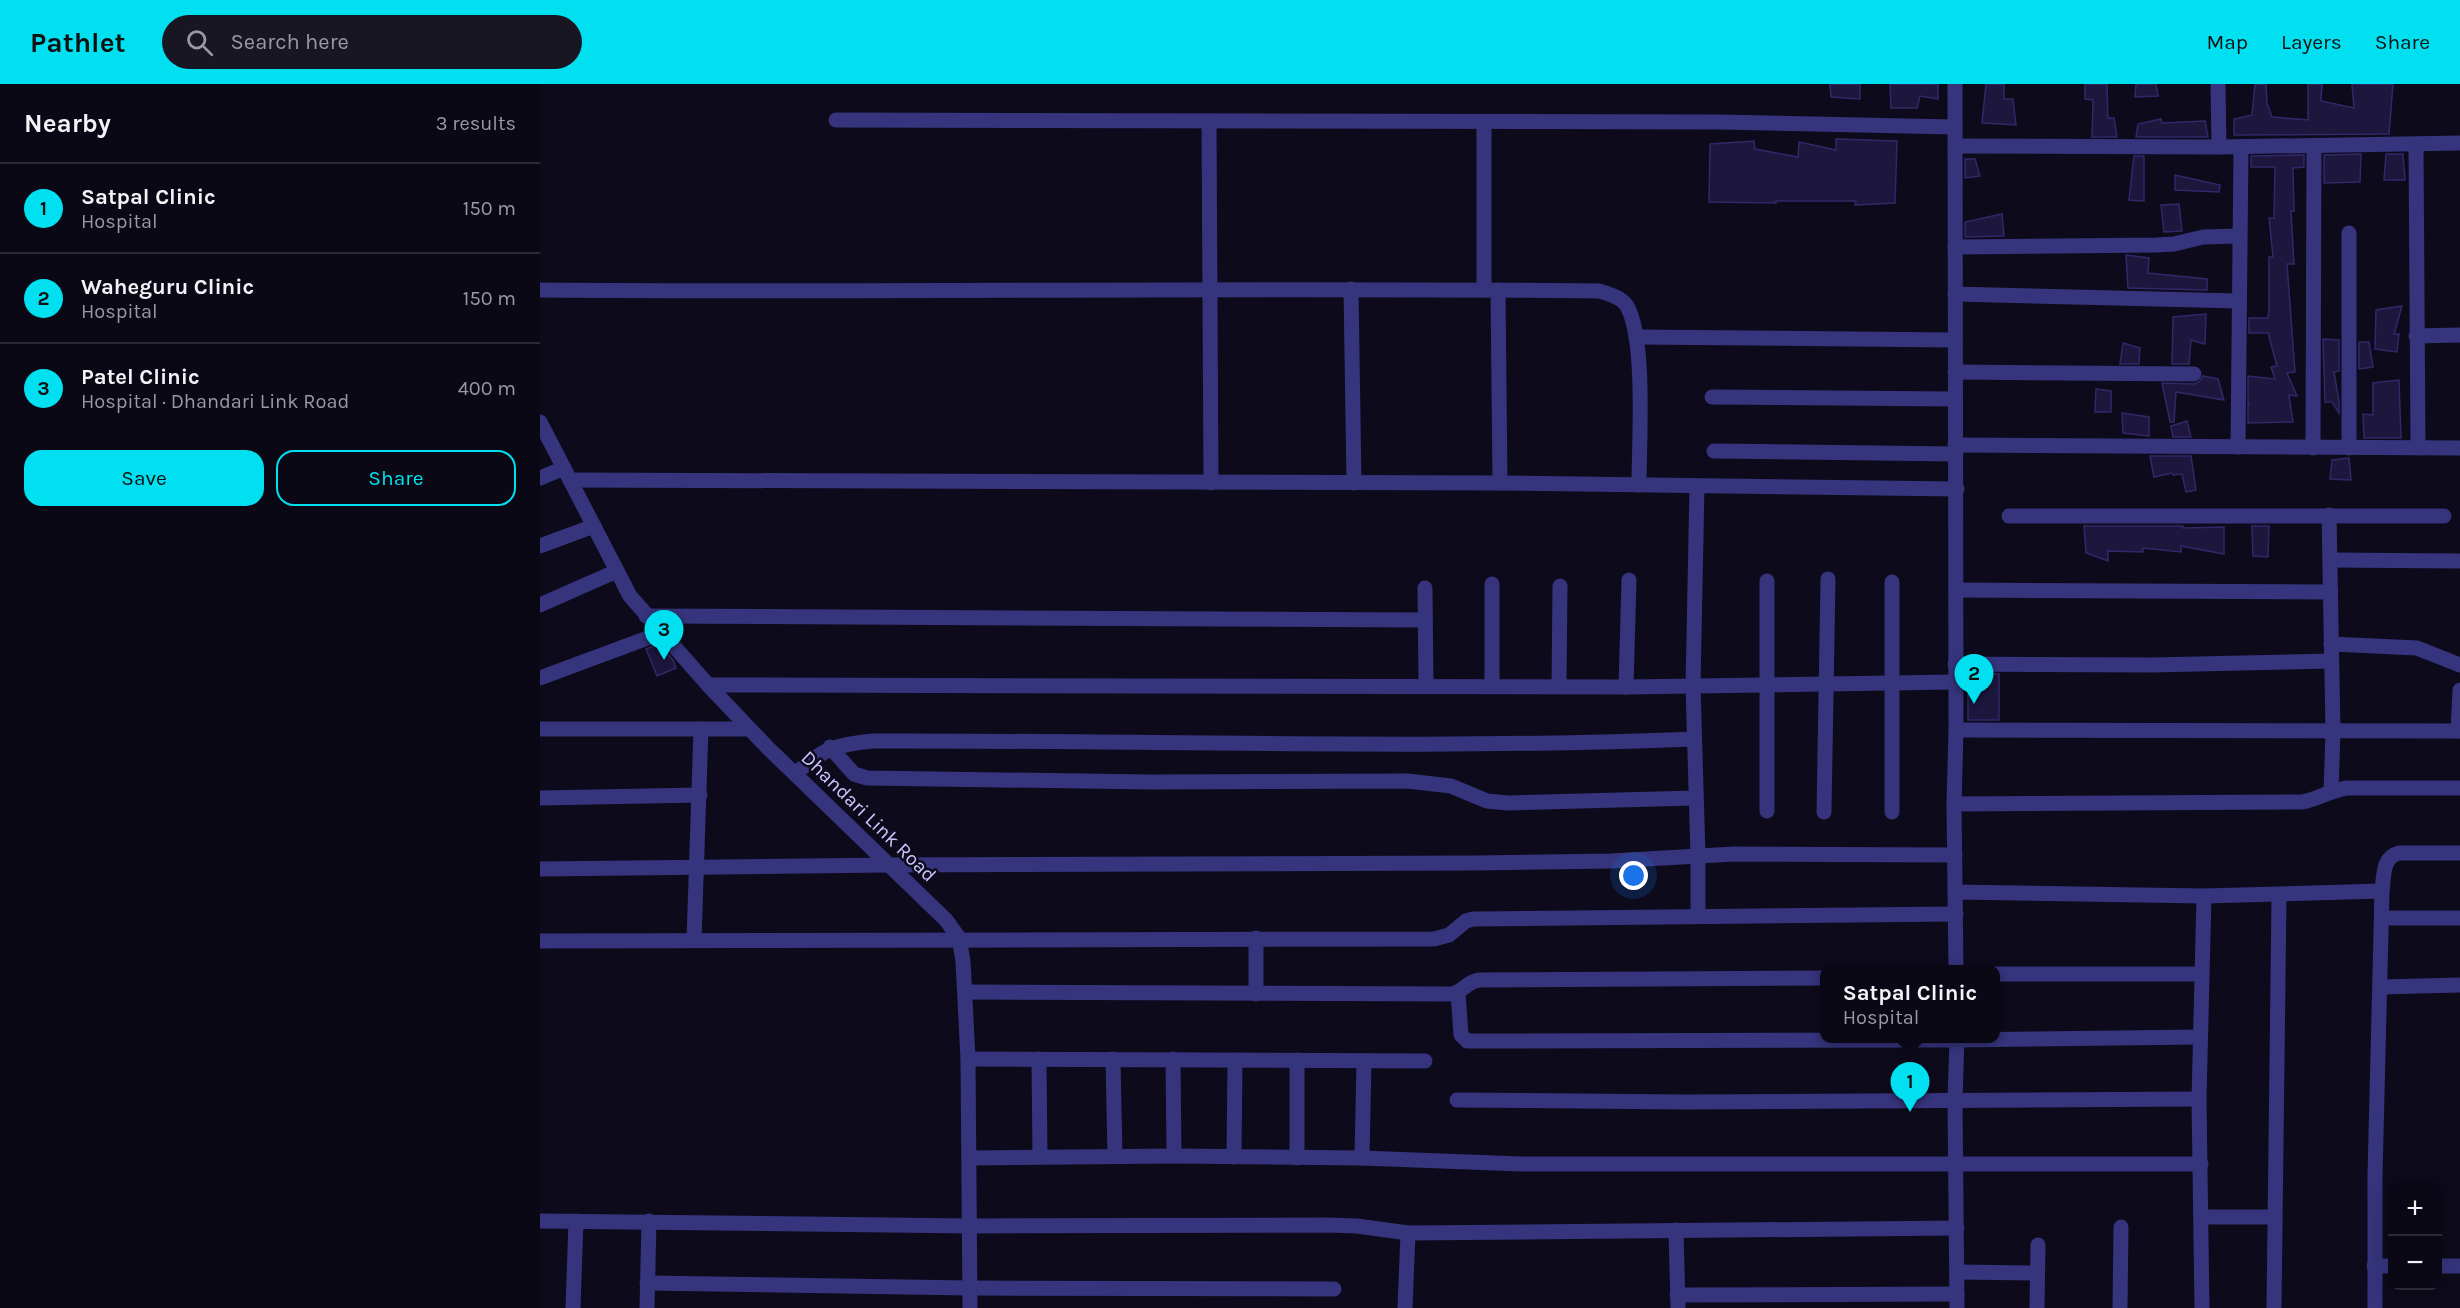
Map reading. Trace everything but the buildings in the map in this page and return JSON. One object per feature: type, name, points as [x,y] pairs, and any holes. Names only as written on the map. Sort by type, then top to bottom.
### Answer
[{"type":"street","points":[[1955,84],[1954,294],[1957,489],[1954,855],[1956,965]]},
{"type":"street","points":[[2218,84],[2219,147]]},
{"type":"street","points":[[836,120],[1721,122],[1955,127]]},
{"type":"street","points":[[1209,122],[1211,483]]},
{"type":"street","points":[[1484,122],[1500,483]]},
{"type":"street","points":[[1954,146],[2241,147],[2460,143]]},
{"type":"street","points":[[2416,145],[2418,448]]},
{"type":"street","points":[[2313,448],[2314,146]]},
{"type":"street","points":[[2238,447],[2241,147]]},
{"type":"street","points":[[2349,233],[2349,448]]},
{"type":"street","points":[[1955,247],[2157,245],[2174,244],[2203,237],[2239,236]]},
{"type":"street","points":[[1351,289],[1354,483]]},
{"type":"street","points":[[540,290],[1599,291],[1616,296],[1626,305],[1636,337],[1639,485]]},
{"type":"street","points":[[1954,294],[2238,301]]},
{"type":"street","points":[[2416,336],[2460,335]]},
{"type":"street","points":[[1636,337],[1955,340]]},
{"type":"street","points":[[1955,372],[2194,374]]},
{"type":"street","points":[[1712,397],[1955,399]]},
{"type":"street","name":"Dhandari Link Road","points":[[540,423],[630,596],[646,616],[749,729],[946,920],[959,938]]},
{"type":"street","points":[[1714,452],[2238,447],[2460,448]]},
{"type":"street","points":[[540,478],[567,474],[1211,483],[1500,483],[1957,489]]},
{"type":"street","points":[[1697,486],[1693,686],[1698,916]]},
{"type":"street","points":[[2329,515],[2333,731],[2331,792]]},
{"type":"street","points":[[2009,516],[2444,516]]},
{"type":"street","points":[[540,546],[594,526]]},
{"type":"street","points":[[2330,560],[2460,561]]},
{"type":"street","points":[[540,605],[617,571]]},
{"type":"street","points":[[1824,812],[1828,579]]},
{"type":"street","points":[[1626,687],[1629,580]]},
{"type":"street","points":[[1767,581],[1767,811]]},
{"type":"street","points":[[1892,582],[1892,812]]},
{"type":"street","points":[[1492,584],[1492,686]]},
{"type":"street","points":[[1559,686],[1560,586]]},
{"type":"street","points":[[1425,588],[1426,686]]},
{"type":"street","points":[[1956,590],[2331,592]]},
{"type":"street","points":[[646,616],[1425,620]]},
{"type":"street","points":[[540,678],[661,633]]},
{"type":"street","points":[[2331,644],[2417,648],[2460,665]]},
{"type":"street","points":[[1955,664],[2152,665],[2331,661]]},
{"type":"street","points":[[708,686],[1626,687],[1955,682]]},
{"type":"street","points":[[1956,730],[2459,730],[2460,690]]},
{"type":"street","points":[[540,729],[749,729]]},
{"type":"street","points":[[694,940],[701,729]]},
{"type":"street","points":[[795,774],[815,756],[830,747],[873,741],[1382,744],[1694,739]]},
{"type":"street","points":[[830,747],[854,774],[867,778],[1151,782],[1408,781],[1450,786],[1487,801],[1695,798]]},
{"type":"street","points":[[1954,804],[2301,802],[2348,788],[2460,788]]},
{"type":"street","points":[[540,798],[700,795]]},
{"type":"street","points":[[2375,1308],[2382,891],[2387,860],[2399,853],[2460,853]]},
{"type":"street","points":[[540,869],[890,865],[1461,864],[1611,861],[1698,855],[1954,855]]},
{"type":"street","points":[[1955,892],[2279,896],[2382,891]]},
{"type":"street","points":[[2202,1308],[2199,1099],[2204,896]]},
{"type":"street","points":[[2274,1308],[2279,896]]},
{"type":"street","points":[[540,940],[1434,939],[1449,935],[1466,921],[1473,919],[1956,914]]},
{"type":"street","points":[[2382,918],[2460,918]]},
{"type":"street","points":[[959,938],[968,1059],[970,1308]]},
{"type":"street","points":[[1256,938],[1256,994]]},
{"type":"street","points":[[2000,974],[2201,974]]},
{"type":"street","points":[[964,992],[1458,993],[1471,981],[1479,980],[1820,978]]},
{"type":"street","points":[[2381,987],[2460,985]]},
{"type":"street","points":[[1458,993],[1461,1035],[1467,1041],[1820,1040]]},
{"type":"street","points":[[2000,1039],[2200,1037]]},
{"type":"street","points":[[1676,1230],[1677,1302],[1957,1301],[1955,1101],[1957,1043]]},
{"type":"street","points":[[968,1059],[1425,1061]]},
{"type":"street","points":[[1039,1059],[1040,1157]]},
{"type":"street","points":[[1113,1059],[1115,1156]]},
{"type":"street","points":[[1173,1059],[1174,1156]]},
{"type":"street","points":[[1234,1157],[1235,1060]]},
{"type":"street","points":[[1297,1060],[1297,1158]]},
{"type":"street","points":[[1362,1158],[1364,1060]]},
{"type":"street","points":[[1457,1100],[2199,1099]]},
{"type":"street","points":[[969,1158],[1115,1156],[1362,1158],[1511,1164],[2201,1164]]},
{"type":"street","points":[[2201,1217],[2275,1217]]},
{"type":"street","points":[[540,1221],[970,1226],[1327,1225],[1357,1226],[1408,1233],[1957,1228]]},
{"type":"street","points":[[573,1308],[576,1221]]},
{"type":"street","points":[[647,1308],[649,1221]]},
{"type":"street","points":[[2120,1308],[2121,1227]]},
{"type":"street","points":[[1405,1308],[1408,1233]]},
{"type":"street","points":[[2037,1308],[2038,1245]]},
{"type":"street","points":[[2374,1266],[2388,1266]]},
{"type":"street","points":[[2442,1266],[2460,1266]]},
{"type":"street","points":[[1957,1272],[2037,1273]]},
{"type":"street","points":[[647,1283],[970,1288],[1334,1289]]},
{"type":"place","name":"Patel Clinic","points":[[664,660]]},
{"type":"place","name":"Waheguru Clinic","points":[[1974,704]]},
{"type":"place","name":"Satpal Clinic","points":[[1910,1112]]}]
